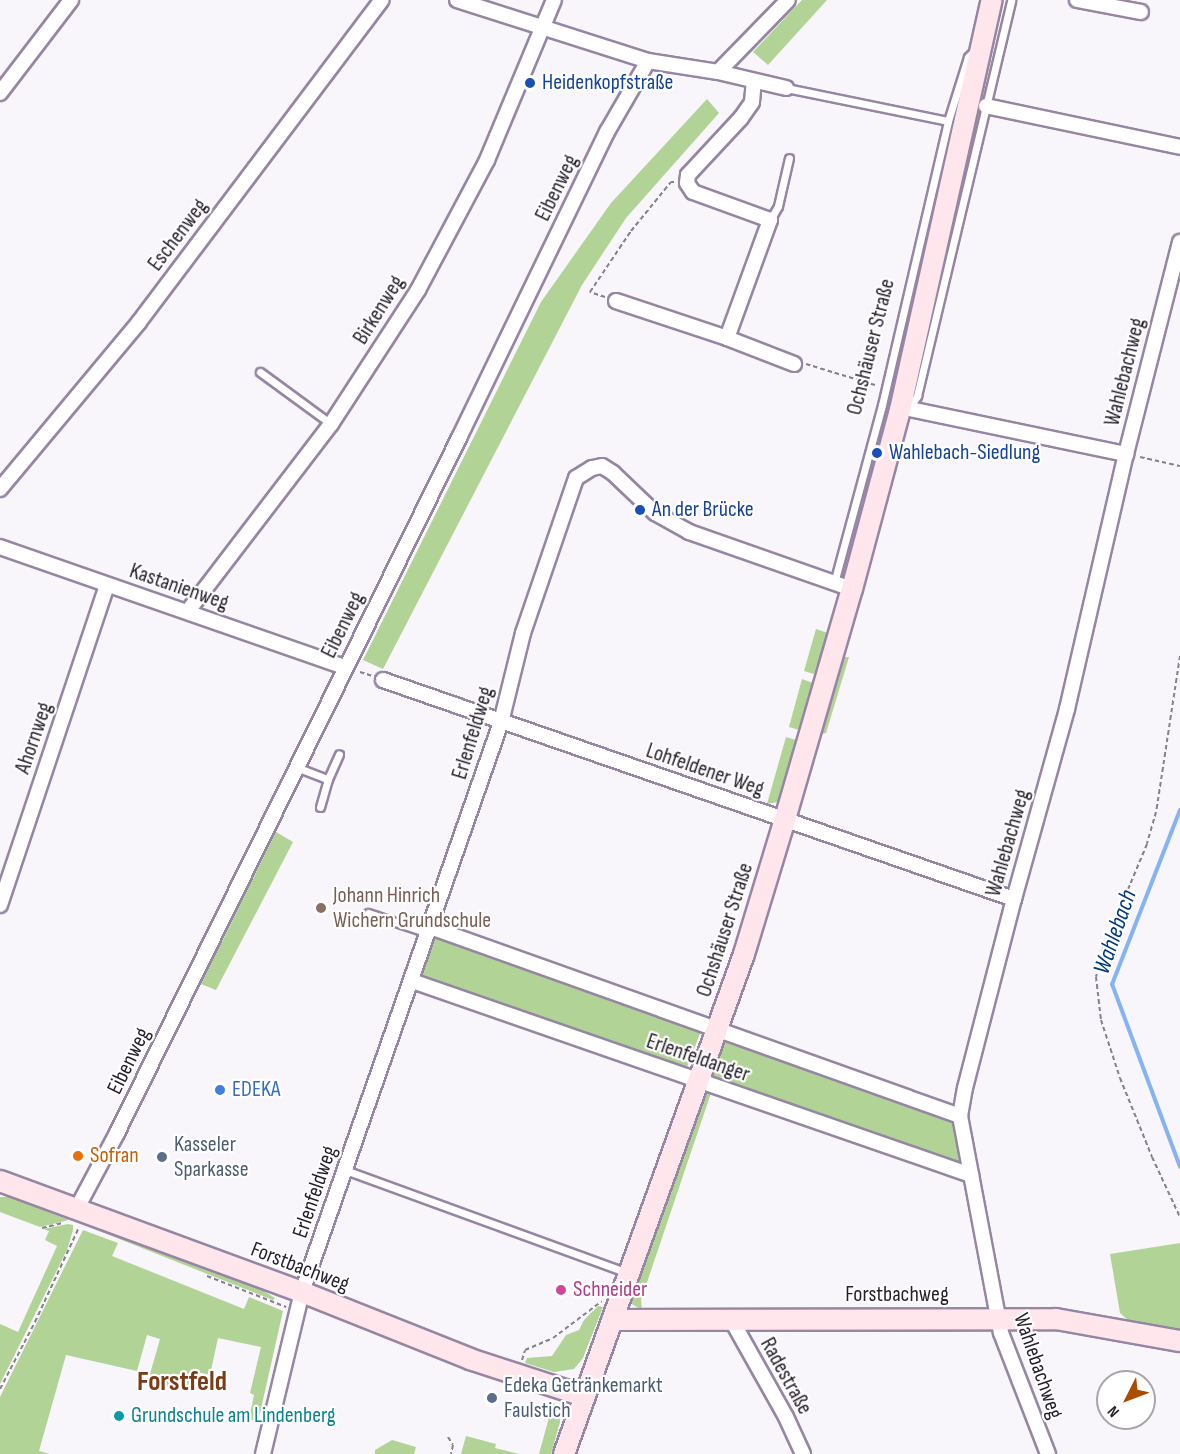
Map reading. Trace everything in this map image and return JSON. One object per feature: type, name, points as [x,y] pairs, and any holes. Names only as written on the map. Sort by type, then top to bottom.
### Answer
[{"type":"main road","name":"Ochshäuser Straße","points":[[564,1454],[717,1028],[785,819],[843,586],[905,410],[992,0]]},
{"type":"main road","name":"Forstbachweg","points":[[0,1181],[78,1217],[302,1293],[470,1359],[584,1396]]},
{"type":"main road","name":"Forstbachweg","points":[[612,1320],[1056,1319],[1180,1341]]},
{"type":"street","points":[[0,93],[71,0]]},
{"type":"street","name":"Eschenweg","points":[[0,489],[139,322],[382,0]]},
{"type":"street","points":[[457,0],[648,61],[718,72],[786,88]]},
{"type":"street","name":"Birkenweg","points":[[188,611],[331,424],[418,290],[487,160],[554,0]]},
{"type":"street","points":[[718,72],[788,0]]},
{"type":"street","points":[[1077,0],[1141,12]]},
{"type":"street","name":"Eibenweg","points":[[78,1217],[607,132],[648,61]]},
{"type":"street","points":[[727,338],[770,220],[693,192],[687,183],[688,175],[741,118],[752,102],[754,81]]},
{"type":"street","points":[[986,106],[1180,147]]},
{"type":"street","name":"Wahlebachweg","points":[[1048,1454],[1001,1333],[960,1116],[965,1088],[1014,899],[1067,709],[1126,454],[1180,242]]},
{"type":"street","points":[[616,301],[727,338],[794,364]]},
{"type":"street","points":[[905,410],[1126,454]]},
{"type":"street","name":"Erlenfeldweg","points":[[263,1454],[302,1293],[501,722],[523,633],[576,478],[592,468],[602,466],[613,473],[655,513],[689,532],[843,586]]},
{"type":"street","name":"Kastanienweg","points":[[0,547],[345,667]]},
{"type":"street","name":"Ahornweg","points":[[0,904],[107,585]]},
{"type":"street","name":"Lohfeldener Weg","points":[[383,680],[1014,899]]},
{"type":"street","name":"Erlenfeldanger","points":[[429,930],[717,1028],[960,1116]]},
{"type":"street","name":"Erlenfeldanger","points":[[412,981],[971,1175]]},
{"type":"street","name":"Radestraße","points":[[731,1319],[786,1417],[803,1454]]},
{"type":"lane","name":"Ochshäuser Straße","points":[[905,410],[917,396],[1011,0]]},
{"type":"lane","name":"Ochshäuser Straße","points":[[843,586],[885,389],[948,121],[968,57],[983,43]]},
{"type":"lane","points":[[786,88],[948,121]]},
{"type":"lane","points":[[770,220],[778,206],[789,158]]},
{"type":"lane","points":[[260,372],[331,424]]},
{"type":"lane","points":[[320,807],[327,779],[339,754]]},
{"type":"lane","points":[[296,767],[327,779]]},
{"type":"lane","points":[[368,913],[429,930]]},
{"type":"lane","points":[[345,1170],[629,1273]]},
{"type":"path","points":[[616,301],[590,292],[609,260],[671,182],[687,183]]},
{"type":"path","points":[[794,364],[812,364],[885,389]]},
{"type":"path","points":[[1126,454],[1180,466]]},
{"type":"path","points":[[1180,656],[1156,812],[1147,844],[1099,959],[1096,977],[1101,1020],[1120,1078],[1152,1157],[1180,1217]]},
{"type":"path","points":[[345,667],[383,680]]},
{"type":"path","points":[[0,1389],[35,1322],[78,1217]]},
{"type":"path","points":[[517,1374],[525,1350],[553,1338],[595,1304],[621,1294]]},
{"type":"path","points":[[448,1437],[453,1445],[451,1454]]},
{"type":"green space","points":[[802,0],[827,0],[768,65],[753,52]]},
{"type":"green space","points":[[707,99],[719,113],[626,218],[582,285],[383,669],[363,660],[541,302],[611,203]]},
{"type":"green space","points":[[816,629],[828,633],[814,674],[804,671]]},
{"type":"green space","points":[[841,657],[849,657],[826,733],[817,735]]},
{"type":"green space","points":[[802,679],[813,683],[799,730],[789,727]]},
{"type":"green space","points":[[786,737],[796,740],[778,802],[767,804]]},
{"type":"green space","points":[[276,832],[293,842],[216,990],[201,984]]},
{"type":"green space","points":[[437,937],[701,1031],[686,1070],[425,979],[422,974],[432,941]]},
{"type":"green space","points":[[724,1036],[951,1118],[956,1124],[963,1163],[959,1166],[710,1077]]},
{"type":"green space","points":[[705,1090],[711,1093],[641,1300],[642,1310],[630,1303]]},
{"type":"green space","points":[[0,1197],[10,1197],[69,1220],[40,1227],[0,1212]]},
{"type":"green space","points":[[89,1223],[241,1277],[275,1298],[273,1300],[89,1227]]},
{"type":"green space","points":[[73,1225],[73,1230],[67,1250],[0,1384],[0,1324],[18,1332],[57,1246],[45,1240],[49,1231],[43,1229]]},
{"type":"green space","points":[[83,1230],[118,1243],[112,1256],[244,1309],[249,1297],[283,1311],[258,1422],[249,1419],[254,1395],[250,1393],[261,1347],[218,1338],[210,1375],[193,1371],[187,1391],[148,1381],[160,1339],[147,1335],[137,1371],[66,1355],[39,1451],[50,1454],[0,1454],[0,1397]]},
{"type":"green space","points":[[1180,1243],[1180,1332],[1131,1323],[1120,1313],[1110,1254]]},
{"type":"green space","points":[[598,1306],[603,1307],[583,1358],[574,1369],[554,1372],[525,1363],[527,1358],[552,1356],[566,1335],[579,1330],[584,1320]]},
{"type":"green space","points":[[553,1403],[558,1405],[560,1422],[551,1454],[539,1454]]},
{"type":"green space","points":[[466,1436],[496,1444],[495,1448],[519,1454],[461,1454]]},
{"type":"green space","points":[[392,1440],[416,1447],[414,1454],[375,1454],[375,1450]]},
{"type":"waterway","name":"Wahlebach","points":[[1180,810],[1112,984],[1180,1167]]},
{"type":"place","name":"Heidenkopfstraße","points":[[530,83]]},
{"type":"place","name":"Wahlebach-Siedlung","points":[[877,453]]},
{"type":"place","name":"An der Brücke","points":[[640,510]]},
{"type":"place","name":"Johann Hinrich Wichern Grundschule","points":[[321,908]]},
{"type":"place","name":"EDEKA","points":[[220,1090]]},
{"type":"place","name":"Sofran","points":[[78,1156]]},
{"type":"place","name":"Kasseler Sparkasse","points":[[162,1157]]},
{"type":"place","name":"Schneider","points":[[561,1290]]},
{"type":"place","name":"Edeka Getränkemarkt Faulstich","points":[[492,1398]]},
{"type":"place","name":"Grundschule am Lindenberg","points":[[119,1416]]},
{"type":"district","name":"Forstfeld","points":[[182,1382]]}]
